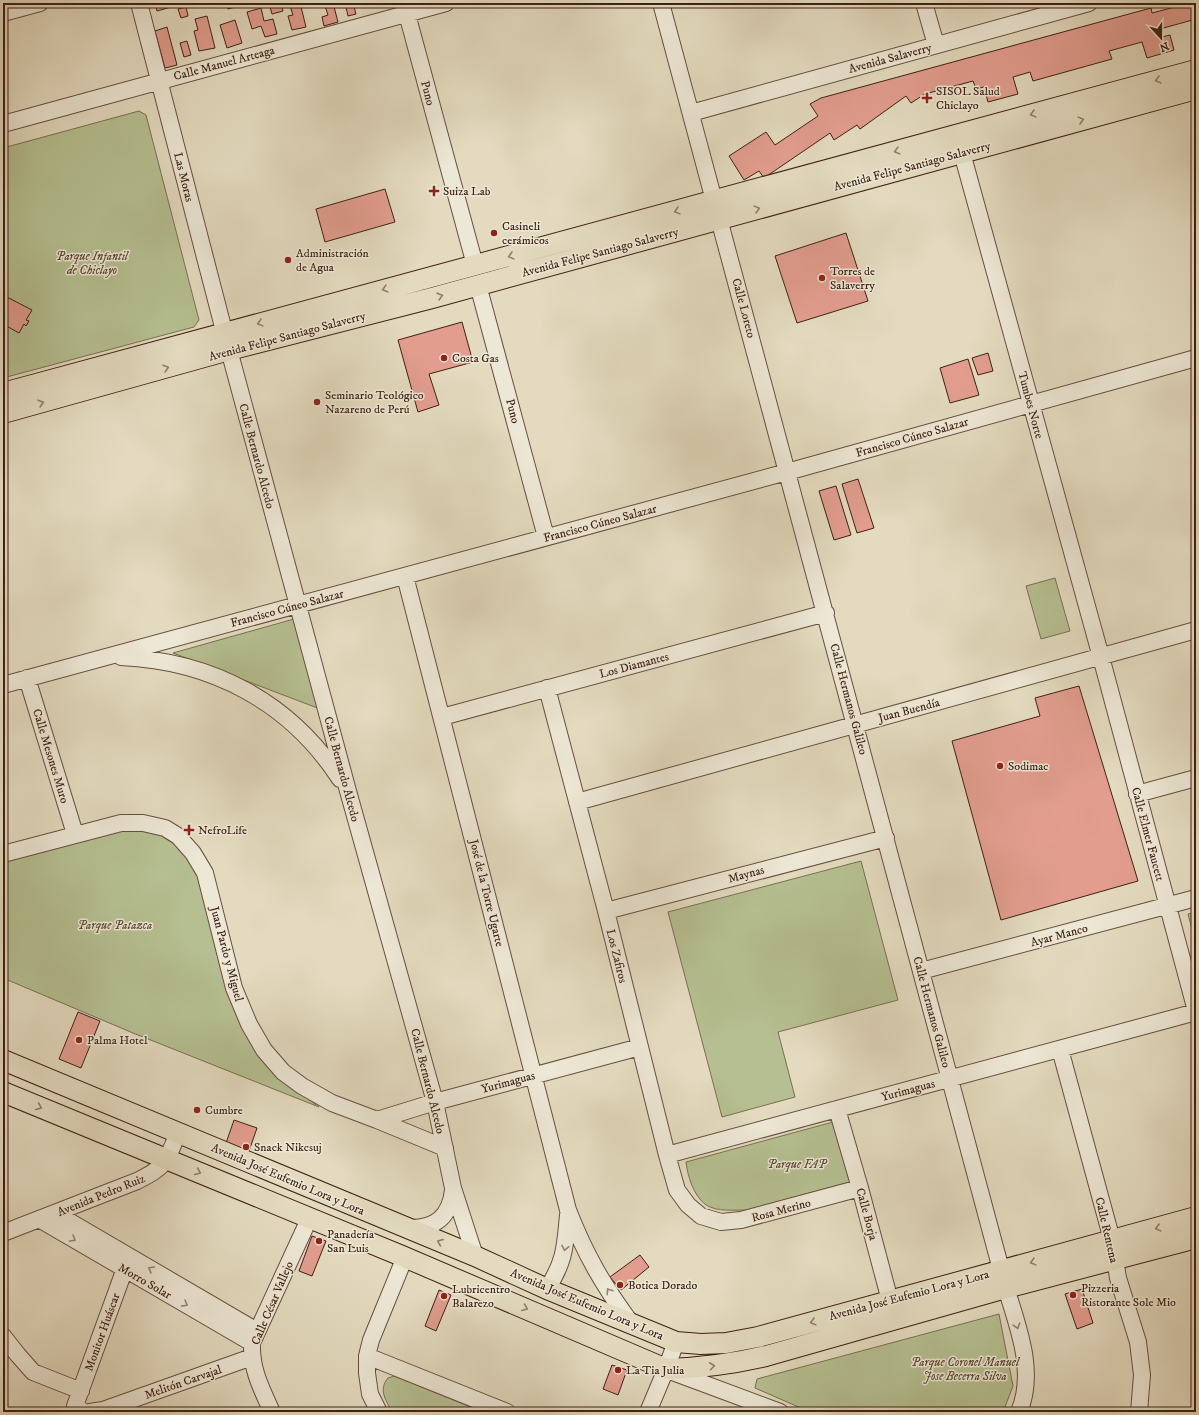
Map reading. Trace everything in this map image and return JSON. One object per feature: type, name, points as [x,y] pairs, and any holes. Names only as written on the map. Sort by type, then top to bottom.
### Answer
[{"type":"main road","name":"Avenida Felipe Santiago Salaverry","points":[[3,393],[226,341],[425,300],[478,285],[717,210],[1196,70]]},
{"type":"main road","name":"Avenida Felipe Santiago Salaverry","points":[[3,413],[226,341],[475,265],[962,153],[1196,89]]},
{"type":"main road","name":"Avenida José Eufemio Lora y Lora","points":[[3,1060],[475,1256],[547,1289],[676,1342],[701,1344],[726,1343],[758,1337],[890,1301],[1004,1279],[1113,1250],[1196,1238]]},
{"type":"main road","name":"Avenida José Eufemio Lora y Lora","points":[[3,1092],[310,1217],[666,1369],[701,1368],[731,1364],[766,1356],[895,1320],[1004,1279]]},
{"type":"main road","name":"Avenida José Eufemio Lora y Lora","points":[[1113,1250],[1196,1217]]},
{"type":"street","points":[[3,13],[40,3]]},
{"type":"street","name":"Las Moras","points":[[139,3],[226,341]]},
{"type":"street","name":"Calle Manuel Arteaga","points":[[3,124],[407,14],[428,5],[446,3]]},
{"type":"street","name":"Calle Loreto","points":[[662,3],[826,613]]},
{"type":"street","points":[[924,3],[936,45]]},
{"type":"street","name":"Avenida Salaverry","points":[[691,113],[1089,3]]},
{"type":"street","name":"Puno","points":[[407,14],[475,265]]},
{"type":"street","name":"Tumbes Norte","points":[[962,153],[1101,657]]},
{"type":"street","name":"Puno","points":[[478,285],[546,537]]},
{"type":"street","name":"Calle Bernardo Alcedo","points":[[226,341],[434,1102],[453,1188],[475,1256]]},
{"type":"street","name":"Francisco Cúneo Salazar","points":[[3,685],[787,472],[1196,358]]},
{"type":"street","name":"José de la Torre Ugarte","points":[[405,576],[568,1210],[588,1257],[611,1295],[631,1323]]},
{"type":"street","name":"Los Diamantes","points":[[442,716],[826,613]]},
{"type":"street","name":"Calle Hermanos Galileo","points":[[826,613],[1019,1332],[1024,1357],[1026,1381],[1023,1404],[1019,1412]]},
{"type":"street","name":"Juan Buendía","points":[[577,802],[1196,630]]},
{"type":"street","points":[[106,657],[142,658],[179,664],[213,675],[246,690],[277,710],[304,734],[328,761],[348,791]]},
{"type":"street","name":"Calle Elmer Faucett","points":[[1101,657],[1196,1011]]},
{"type":"street","name":"Calle Mesones Muro","points":[[27,678],[75,834]]},
{"type":"street","name":"Los Zafiros","points":[[547,688],[606,911],[677,1190],[688,1205],[701,1216]]},
{"type":"street","points":[[1137,794],[1196,778]]},
{"type":"street","name":"Juan Pardo y Miguel","points":[[3,854],[121,823],[144,823],[165,828],[178,836],[193,852],[205,873],[234,988],[249,1024],[264,1050],[283,1072],[302,1086],[332,1104],[377,1120],[445,1148]]},
{"type":"street","name":"Maynas","points":[[606,911],[886,838]]},
{"type":"street","name":"Ayar Manco","points":[[921,971],[1196,898]]},
{"type":"street","name":"Yurimaguas","points":[[667,1155],[1196,1011]]},
{"type":"street","name":"Yurimaguas","points":[[377,1120],[434,1102],[640,1047]]},
{"type":"street","name":"Calle Rentena","points":[[1060,1049],[1113,1250],[1118,1278],[1138,1342],[1142,1375],[1139,1412]]},
{"type":"street","name":"Calle Borja","points":[[837,1109],[860,1188],[895,1320]]},
{"type":"street","name":"Avenida Pedro Ruiz","points":[[3,1233],[147,1176],[161,1168],[167,1160],[178,1133]]},
{"type":"street","name":"Calle Bernardo Alcedo","points":[[408,1228],[419,1229],[430,1226],[440,1219],[452,1200],[453,1188]]},
{"type":"street","name":"Rosa Merino","points":[[701,1216],[721,1222],[741,1220],[860,1188]]},
{"type":"street","name":"José de la Torre Ugarte","points":[[547,1289],[556,1275],[562,1260],[566,1244],[568,1210]]},
{"type":"street","name":"Morro Solar","points":[[55,1213],[127,1263],[254,1344]]},
{"type":"street","name":"Calle César Vallejo","points":[[272,1412],[258,1382],[254,1344],[310,1217]]},
{"type":"street","name":"Morro Solar","points":[[39,1219],[127,1263]]},
{"type":"street","points":[[379,1412],[370,1394],[367,1373],[367,1356],[371,1340],[405,1257]]},
{"type":"street","name":"Monitor Huáscar","points":[[80,1409],[81,1391],[127,1263]]},
{"type":"street","points":[[3,1336],[34,1372],[81,1391]]},
{"type":"street","points":[[648,1412],[676,1342]]},
{"type":"street","name":"Melitón Carvajal","points":[[90,1412],[103,1410],[254,1344]]},
{"type":"street","points":[[367,1356],[507,1412]]},
{"type":"street","points":[[666,1369],[780,1412]]},
{"type":"green space","name":"Parque Infantil de Chiclayo","points":[[139,111],[146,115],[199,320],[194,327],[3,378],[3,148]]},
{"type":"green space","points":[[1055,578],[1070,631],[1041,639],[1026,586]]},
{"type":"green space","points":[[294,619],[320,709],[173,653]]},
{"type":"green space","name":"Parque Patazca","points":[[141,829],[159,834],[180,848],[195,867],[230,988],[295,1089],[319,1107],[133,1033],[3,978],[3,860],[115,830]]},
{"type":"green space","points":[[861,861],[898,1000],[778,1032],[795,1097],[722,1117],[668,912]]},
{"type":"green space","points":[[1196,912],[1196,944],[1188,914]]},
{"type":"green space","name":"Parque FAP","points":[[833,1122],[850,1182],[747,1210],[715,1209],[701,1201],[694,1191],[688,1174],[686,1162]]},
{"type":"green space","name":"Parque Coronel Manuel Jose Becerra Silva","points":[[999,1314],[1013,1386],[1003,1412],[810,1412],[755,1388],[757,1379]]},
{"type":"green space","points":[[394,1376],[483,1412],[392,1412],[385,1399],[383,1391],[385,1382],[388,1378]]},
{"type":"building","points":[[155,3],[169,3],[171,7],[157,11]]},
{"type":"building","points":[[226,3],[238,3],[239,6],[228,9]]},
{"type":"building","points":[[289,3],[300,3],[306,27],[292,30],[288,16],[293,15]]},
{"type":"building","points":[[324,3],[333,3],[338,22],[324,26],[322,17],[328,15]]},
{"type":"building","points":[[345,3],[353,3],[356,14],[348,16]]},
{"type":"building","points":[[1190,3],[1196,3],[1196,19],[1160,29],[1162,37],[1170,35],[1174,50],[1147,58],[1142,42],[1109,51],[1112,59],[1033,81],[1030,72],[1013,77],[1018,94],[988,102],[984,87],[976,89],[973,81],[925,94],[911,103],[906,96],[860,129],[857,125],[834,140],[830,133],[764,178],[759,171],[744,180],[729,156],[766,132],[775,145],[818,116],[810,104],[821,98],[1151,8],[1152,13]]},
{"type":"building","points":[[281,4],[283,11],[272,14],[270,7]]},
{"type":"building","points":[[186,7],[188,16],[181,18],[178,9]]},
{"type":"building","points":[[261,8],[264,21],[273,19],[277,34],[265,37],[261,26],[252,29],[247,12]]},
{"type":"building","points":[[207,16],[215,48],[199,51],[194,31],[198,30],[195,19]]},
{"type":"building","points":[[235,20],[242,43],[227,48],[220,25]]},
{"type":"building","points":[[167,27],[177,65],[165,68],[155,31]]},
{"type":"building","points":[[187,41],[191,55],[184,57],[180,43]]},
{"type":"building","points":[[385,189],[395,222],[325,242],[316,209]]},
{"type":"building","name":"Torres de Salaverry","points":[[846,233],[868,301],[797,323],[775,256]]},
{"type":"building","points":[[3,295],[32,310],[26,320],[29,321],[26,326],[24,324],[19,333],[3,324]]},
{"type":"building","points":[[462,322],[473,362],[429,374],[439,405],[418,412],[398,340]]},
{"type":"building","points":[[988,353],[993,371],[978,375],[972,358]]},
{"type":"building","points":[[968,359],[979,395],[950,403],[940,368]]},
{"type":"building","points":[[858,479],[874,528],[857,533],[842,484]]},
{"type":"building","points":[[836,486],[851,535],[834,540],[819,491]]},
{"type":"building","points":[[1079,686],[1138,881],[1001,920],[952,741],[1040,716],[1035,698]]},
{"type":"building","name":"Palma Hotel","points":[[78,1012],[100,1021],[81,1068],[59,1059]]},
{"type":"building","points":[[234,1120],[257,1128],[249,1151],[226,1143]]},
{"type":"building","points":[[312,1236],[326,1241],[312,1276],[299,1271]]},
{"type":"building","points":[[640,1255],[649,1267],[621,1290],[610,1277]]},
{"type":"building","points":[[1082,1289],[1093,1323],[1077,1329],[1065,1294]]},
{"type":"building","points":[[439,1290],[451,1295],[436,1331],[425,1326]]},
{"type":"building","points":[[612,1365],[627,1370],[618,1395],[603,1389]]},
{"type":"place","name":"SISOL Salud Chiclayo","points":[[927,98]]},
{"type":"place","name":"Suiza Lab","points":[[434,191]]},
{"type":"place","name":"Casineli cerámicos","points":[[494,233]]},
{"type":"place","name":"Administración de Agua","points":[[288,260]]},
{"type":"place","name":"Torres de Salaverry","points":[[822,278]]},
{"type":"place","name":"Costa Gas","points":[[444,358]]},
{"type":"place","name":"Seminario Teológico Nazareno de Perú","points":[[317,402]]},
{"type":"place","name":"Sodimac","points":[[1000,766]]},
{"type":"place","name":"NefroLife","points":[[189,830]]},
{"type":"place","name":"Palma Hotel","points":[[79,1040]]},
{"type":"place","name":"Cumbre","points":[[197,1110]]},
{"type":"place","name":"Snack Nikcsuj","points":[[246,1147]]},
{"type":"place","name":"Panadería San Luis","points":[[319,1241]]},
{"type":"place","name":"Botica Dorado","points":[[620,1285]]},
{"type":"place","name":"Pizzeria Ristorante Sole Mio","points":[[1073,1295]]},
{"type":"place","name":"Lubricentro Balarezo","points":[[444,1296]]},
{"type":"place","name":"La Tia Julia","points":[[618,1370]]}]
